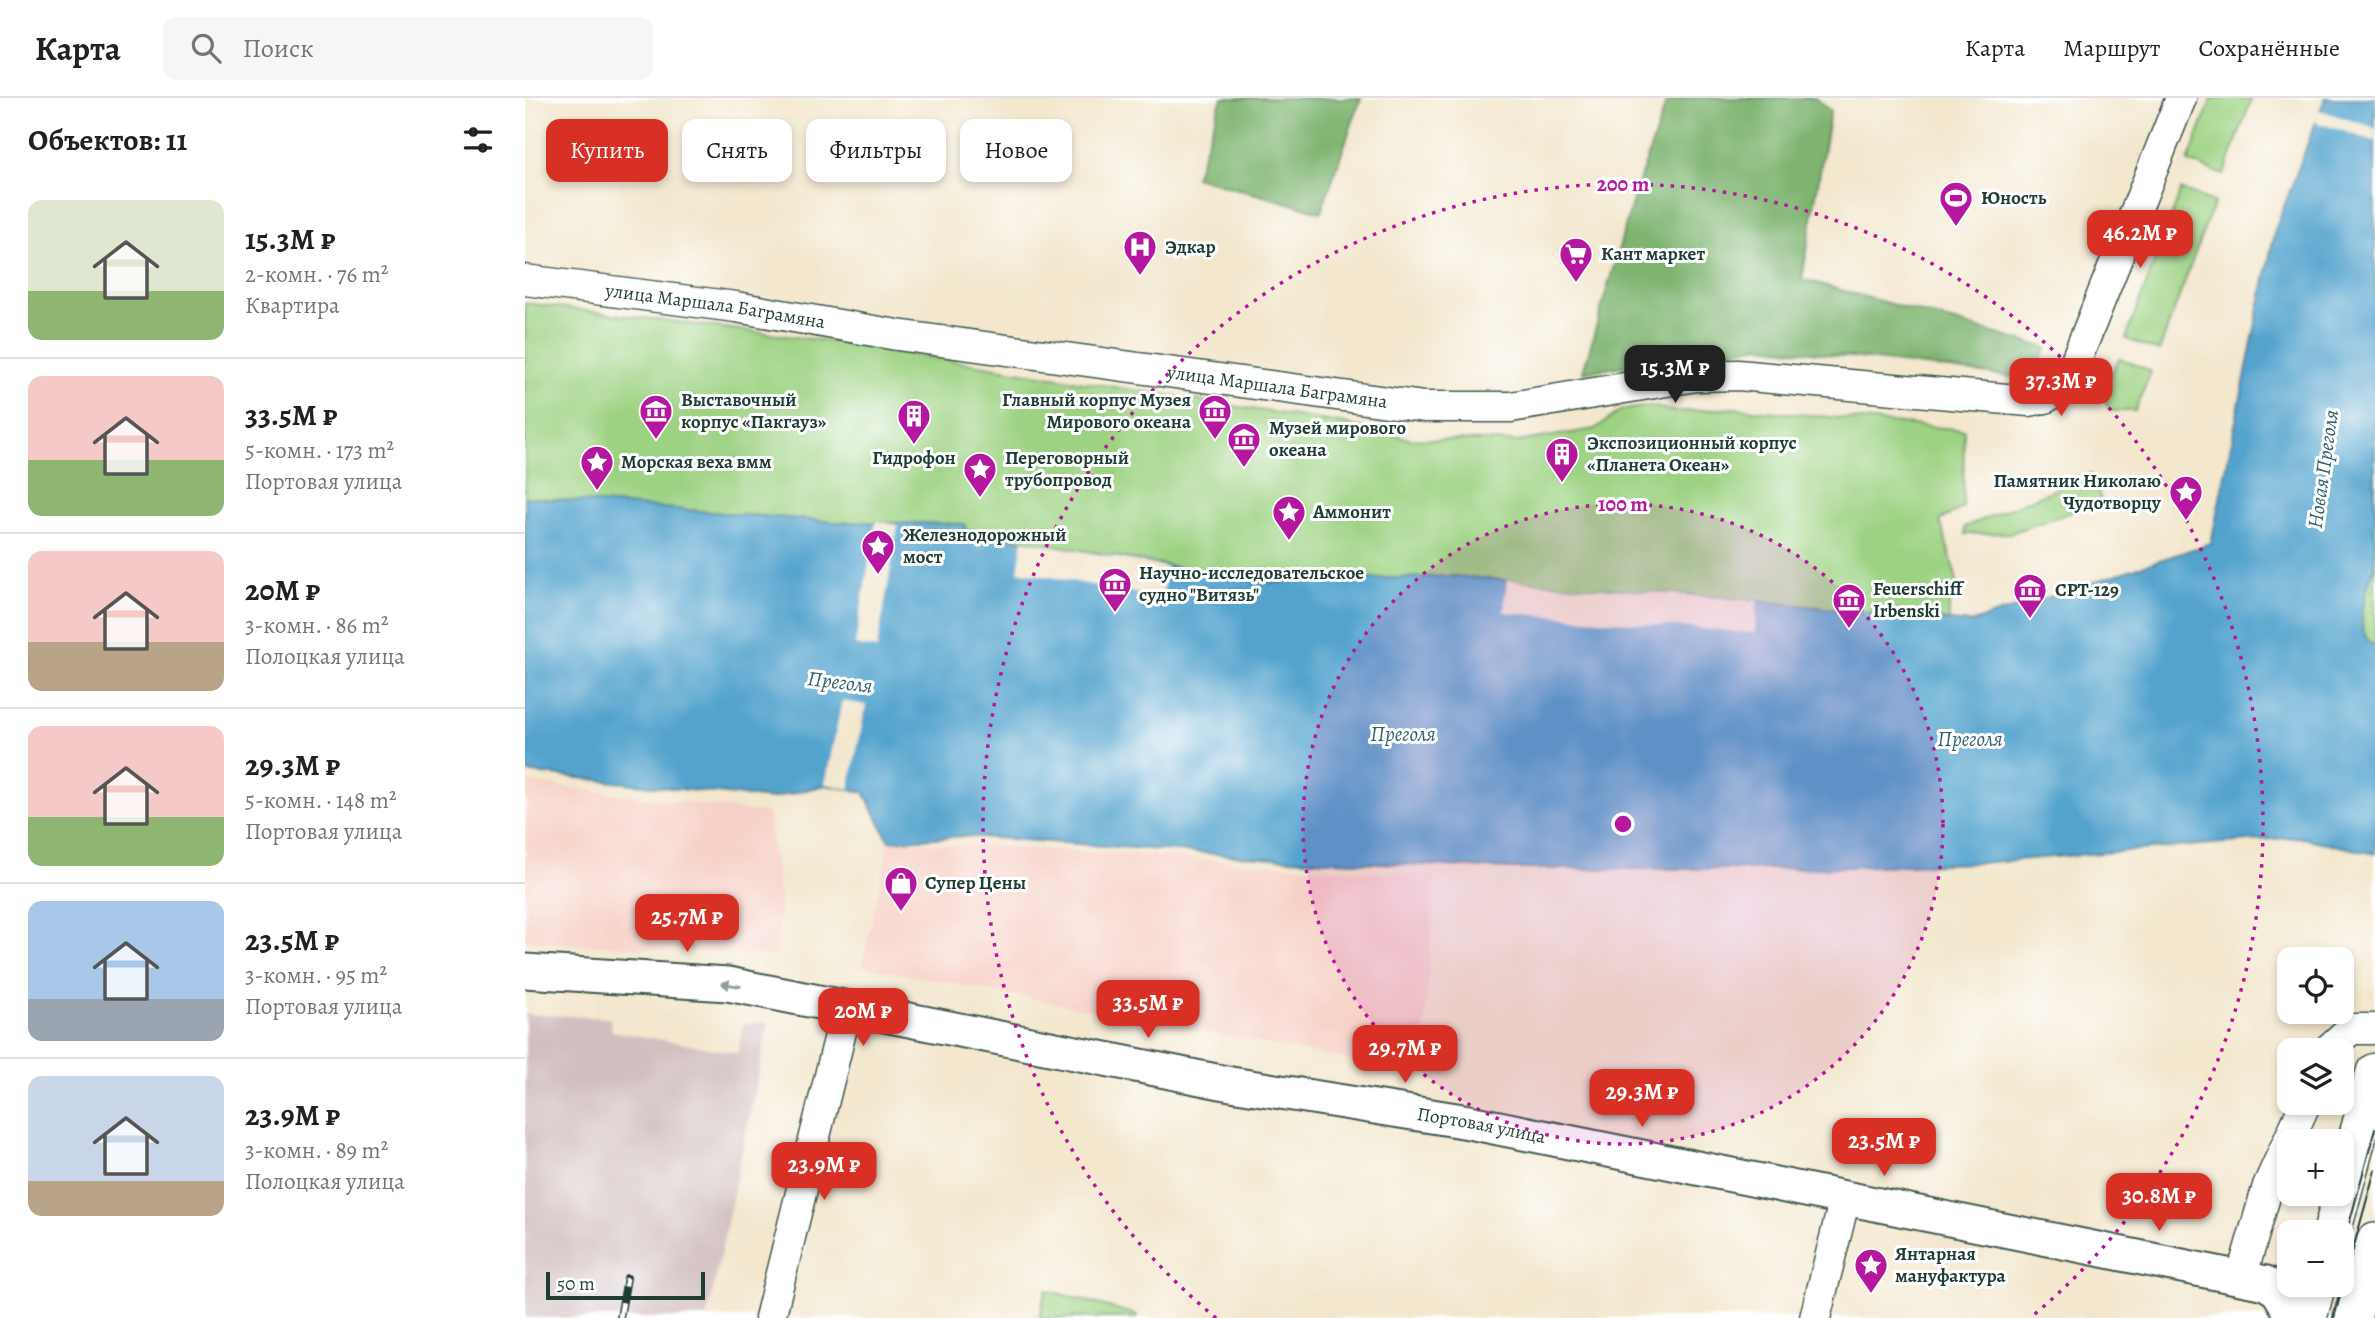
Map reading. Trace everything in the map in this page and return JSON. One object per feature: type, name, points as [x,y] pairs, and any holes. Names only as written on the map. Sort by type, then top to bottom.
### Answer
[{"type":"main road","name":"Портовая улица","points":[[525,971],[728,984],[1231,1084],[1469,1122],[1845,1198],[2266,1276]]},
{"type":"main road","points":[[2334,1220],[2375,1072]]},
{"type":"main road","points":[[2352,1318],[2375,1242]]},
{"type":"main road","points":[[2266,1276],[2294,1318]]},
{"type":"main road","points":[[2308,1318],[2314,1297]]},
{"type":"street","name":"улица Маршала Баграмяна","points":[[525,280],[1425,407],[1511,407],[1696,376],[1738,375],[1997,401],[2029,401],[2045,398],[2067,383],[2181,98]]},
{"type":"street","points":[[770,1318],[847,1007]]},
{"type":"street","points":[[2341,1038],[2351,1029],[2375,1029]]},
{"type":"street","points":[[2266,1276],[2268,1186],[2300,1115]]},
{"type":"street","points":[[1815,1318],[1845,1198]]},
{"type":"shaded area","points":[[525,782],[768,813],[780,901],[777,956],[525,941]]},
{"type":"shaded area","points":[[889,841],[1150,855],[1435,876],[1422,1074],[862,966]]},
{"type":"shaded area","points":[[525,1014],[610,1018],[612,1031],[738,1053],[743,1024],[769,1022],[707,1318],[525,1318]]},
{"type":"green space","points":[[1222,98],[1361,98],[1321,212],[1195,177]]},
{"type":"green space","points":[[1668,98],[1816,98],[1830,111],[1802,279],[2047,348],[2029,379],[1762,346],[1583,372],[1634,196]]},
{"type":"green space","points":[[2212,98],[2252,98],[2224,175],[2188,162]]},
{"type":"green space","points":[[2181,190],[2214,202],[2159,351],[2126,339]]},
{"type":"green space","name":"Музей мирового океана","points":[[525,303],[842,343],[1345,424],[1411,439],[1517,442],[1595,429],[1622,410],[1651,406],[1676,412],[1735,408],[1964,430],[1963,508],[1940,520],[1960,592],[1949,604],[1949,622],[1757,601],[1454,576],[1264,583],[966,530],[965,524],[835,522],[525,497]]},
{"type":"green space","points":[[2119,358],[2151,371],[2135,411],[2110,411],[2102,394]]},
{"type":"green space","points":[[2091,474],[2102,502],[2010,533],[1965,534],[1965,527]]},
{"type":"green space","points":[[2375,561],[2375,647],[2367,639],[2362,619]]},
{"type":"green space","points":[[1046,1290],[1137,1315],[1136,1318],[1039,1318]]},
{"type":"water","points":[[2325,98],[2375,98],[2375,561],[2362,619],[2367,639],[2375,647],[2375,854],[2298,837],[1978,863],[1775,869],[1512,869],[1288,859],[966,836],[889,841],[864,792],[825,785],[771,799],[525,772],[525,497],[835,522],[965,524],[966,530],[1264,583],[1454,576],[1757,601],[1970,623],[2211,543],[2275,230]]},
{"type":"pier","points":[[2319,110],[2375,128],[2375,141],[2315,122]]},
{"type":"pier","name":"Железнодорожный мост","points":[[876,521],[898,525],[877,649],[855,645]]},
{"type":"pier","points":[[1023,540],[1167,567],[1162,598],[1018,571]]},
{"type":"pier","points":[[1507,580],[1757,601],[1755,633],[1504,612]]},
{"type":"pier","points":[[842,701],[866,705],[849,789],[825,784]]},
{"type":"tram line","points":[[2350,1220],[2375,1129]]},
{"type":"tram line","points":[[2334,1318],[2375,1170]]},
{"type":"railway","points":[[620,1318],[627,1278]]},
{"type":"place","name":"Юность","points":[[1956,228]]},
{"type":"place","name":"Эдкар","points":[[1140,277]]},
{"type":"place","name":"Кант маркет","points":[[1576,284]]},
{"type":"place","name":"Выставочный корпус «Пакгауз»","points":[[656,441]]},
{"type":"place","name":"Главный корпус Музея Мирового океана","points":[[1215,441]]},
{"type":"place","name":"Гидрофон","points":[[914,446]]},
{"type":"place","name":"Музей мирового океана","points":[[1244,469]]},
{"type":"place","name":"Экспозиционный корпус «Планета Океан»","points":[[1562,484]]},
{"type":"place","name":"Морская веха вмм","points":[[597,492]]},
{"type":"place","name":"Переговорный трубопровод","points":[[980,499]]},
{"type":"place","name":"Памятник Николаю Чудотворцу","points":[[2186,522]]},
{"type":"place","name":"Аммонит","points":[[1289,542]]},
{"type":"place","name":"Железнодорожный мост","points":[[878,576]]},
{"type":"place","name":"Научно-исследовательское судно \"Витязь\"","points":[[1115,614]]},
{"type":"place","name":"СРТ-129","points":[[2030,620]]},
{"type":"place","name":"Feuerschiff Irbenski","points":[[1849,630]]},
{"type":"place","name":"Супер Цены","points":[[901,913]]},
{"type":"place","name":"Янтарная мануфактура","points":[[1871,1295]]},
{"type":"water label","name":"Новая Преголя","points":[[2323,469]]},
{"type":"water label","name":"Преголя","points":[[840,682]]},
{"type":"water label","name":"Преголя","points":[[1403,734]]},
{"type":"water label","name":"Преголя","points":[[1970,739]]}]
